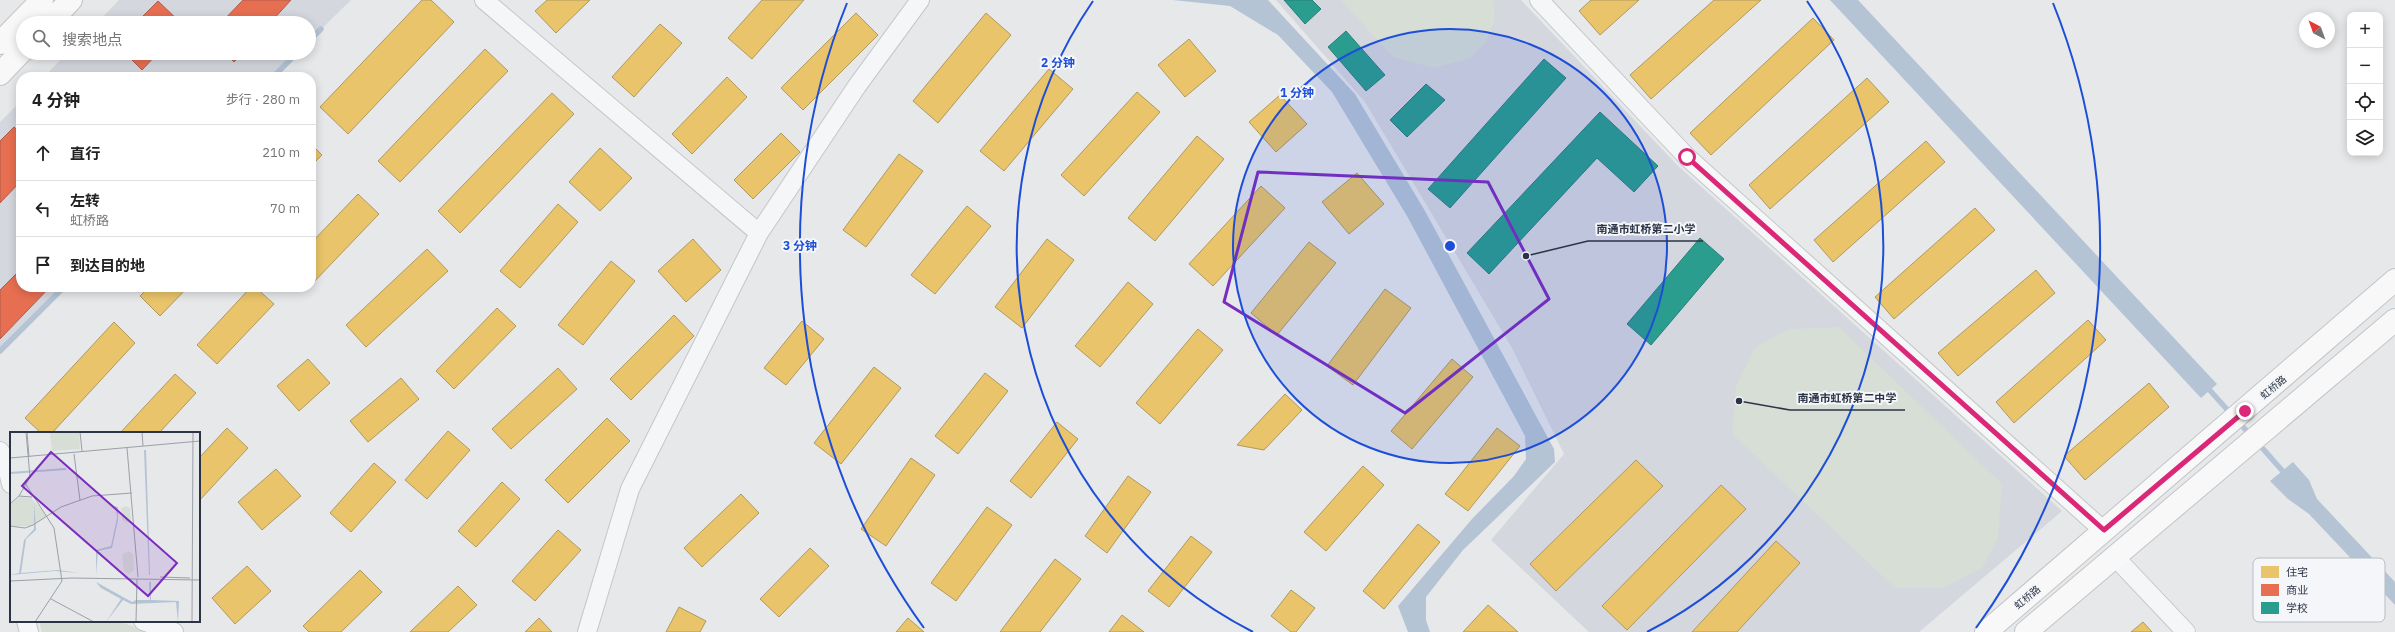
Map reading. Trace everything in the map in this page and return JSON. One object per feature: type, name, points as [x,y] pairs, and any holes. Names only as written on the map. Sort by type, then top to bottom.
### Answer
[{"type":"main road","points":[[26,16],[42,0]]},
{"type":"main road","points":[[56,16],[71,0]]},
{"type":"main road","points":[[0,43],[16,27]]},
{"type":"main road","points":[[0,74],[16,57]]},
{"type":"main road","name":"虹桥路","points":[[1986,632],[2245,411],[2395,280]]},
{"type":"main road","points":[[2026,632],[2395,320]]},
{"type":"street","points":[[484,0],[759,233]]},
{"type":"street","points":[[587,632],[630,489],[759,233],[857,86],[920,0]]},
{"type":"street","points":[[1539,0],[1687,157],[2104,530]]},
{"type":"street","points":[[0,451],[5,458],[10,480]]},
{"type":"street","points":[[2116,557],[2186,632]]},
{"type":"street","points":[[26,622],[29,632]]},
{"type":"street","points":[[146,622],[174,632]]},
{"type":"highlighted area","points":[[1258,172],[1488,182],[1549,299],[1405,413],[1224,302]]},
{"type":"shaded area","points":[[119,0],[351,0],[316,34],[316,16],[104,16]]},
{"type":"shaded area","points":[[1276,0],[1521,0],[1677,165],[2062,511],[1919,632],[1589,632],[1491,540],[1564,454],[1512,348],[1365,102]]},
{"type":"shaded area","points":[[1341,0],[1493,0],[1495,19],[1486,42],[1471,58],[1435,68],[1393,57]]},
{"type":"shaded area","points":[[60,60],[290,60],[278,72],[49,72]]},
{"type":"shaded area","points":[[16,106],[16,292],[59,292],[0,351],[0,122]]},
{"type":"shaded area","points":[[1839,327],[2002,484],[1998,539],[1982,568],[1943,588],[1895,588],[1732,434],[1736,386],[1755,348],[1788,329]]},
{"type":"shaded area","points":[[39,622],[121,622],[146,632],[42,632]]},
{"type":"water","points":[[1173,0],[1268,0],[1355,94],[1425,211],[1554,449],[1555,462],[1463,550],[1426,597],[1426,620],[1430,632],[1408,632],[1398,606],[1472,519],[1514,476],[1526,459],[1525,436],[1407,216],[1332,92],[1278,35],[1230,6]]},
{"type":"water","points":[[1830,0],[1858,0],[2217,384],[2201,398]]},
{"type":"water","points":[[2293,462],[2309,480],[2317,499],[2372,558],[2351,558],[2309,514],[2288,499],[2270,481]]},
{"type":"water","points":[[2385,571],[2395,582],[2395,605],[2385,594]]},
{"type":"building: 住宅","points":[[422,0],[431,0],[454,22],[348,134],[320,107]]},
{"type":"building: 住宅","points":[[547,0],[590,0],[556,33],[535,11]]},
{"type":"building: 住宅","points":[[762,0],[804,0],[752,59],[728,38]]},
{"type":"building: 住宅","points":[[1591,0],[1639,0],[1600,35],[1579,11]]},
{"type":"building: 住宅","points":[[1714,0],[1761,0],[1651,99],[1630,75]]},
{"type":"building: 住宅","points":[[856,13],[878,35],[803,110],[781,88]]},
{"type":"building: 住宅","points":[[986,13],[1011,35],[938,123],[913,101]]},
{"type":"building: 住宅","points":[[1813,18],[1834,40],[1711,155],[1690,133]]},
{"type":"building: 住宅","points":[[660,24],[682,43],[634,97],[612,77]]},
{"type":"building: 住宅","points":[[1189,39],[1216,71],[1185,97],[1158,65]]},
{"type":"building: 住宅","points":[[485,49],[508,71],[400,182],[378,161]]},
{"type":"building: 住宅","points":[[1049,69],[1073,89],[1004,171],[980,151]]},
{"type":"building: 住宅","points":[[727,77],[747,97],[692,154],[672,134]]},
{"type":"building: 住宅","points":[[1867,78],[1889,102],[1770,209],[1749,185]]},
{"type":"building: 住宅","points":[[1137,92],[1160,112],[1084,196],[1061,175]]},
{"type":"building: 住宅","points":[[552,93],[574,114],[460,233],[438,211]]},
{"type":"building: 住宅","points":[[1280,95],[1307,124],[1276,152],[1249,122]]},
{"type":"building: 住宅","points":[[781,133],[800,152],[753,199],[734,180]]},
{"type":"building: 住宅","points":[[1197,136],[1224,159],[1155,241],[1128,218]]},
{"type":"building: 住宅","points":[[1926,141],[1945,162],[1833,262],[1814,240]]},
{"type":"building: 住宅","points":[[600,148],[632,178],[600,211],[569,182]]},
{"type":"building: 住宅","points":[[316,149],[322,155],[316,161]]},
{"type":"building: 住宅","points":[[899,154],[923,171],[866,247],[843,230]]},
{"type":"building: 住宅","points":[[1357,173],[1384,204],[1349,234],[1322,202]]},
{"type":"building: 住宅","points":[[1261,186],[1285,208],[1213,286],[1189,264]]},
{"type":"building: 住宅","points":[[358,194],[379,214],[316,280],[316,238]]},
{"type":"building: 住宅","points":[[558,204],[578,222],[520,288],[500,271]]},
{"type":"building: 住宅","points":[[967,206],[991,226],[935,294],[911,275]]},
{"type":"building: 住宅","points":[[1975,208],[1995,230],[1894,319],[1875,297]]},
{"type":"building: 住宅","points":[[693,239],[721,270],[686,302],[658,271]]},
{"type":"building: 住宅","points":[[1047,239],[1074,260],[1022,328],[995,307]]},
{"type":"building: 住宅","points":[[1309,242],[1336,263],[1277,335],[1251,313]]},
{"type":"building: 住宅","points":[[427,249],[448,271],[366,347],[346,325]]},
{"type":"building: 住宅","points":[[611,261],[635,281],[583,345],[558,325]]},
{"type":"building: 住宅","points":[[2036,270],[2055,293],[1958,376],[1938,353]]},
{"type":"building: 住宅","points":[[1128,282],[1153,304],[1100,367],[1075,346]]},
{"type":"building: 住宅","points":[[1385,289],[1411,308],[1353,385],[1327,366]]},
{"type":"building: 住宅","points":[[144,292],[183,292],[160,316],[140,296]]},
{"type":"building: 住宅","points":[[246,292],[261,292],[274,304],[217,364],[197,345]]},
{"type":"building: 住宅","points":[[497,308],[516,326],[454,389],[436,371]]},
{"type":"building: 住宅","points":[[674,315],[694,336],[631,400],[610,379]]},
{"type":"building: 住宅","points":[[2088,320],[2106,340],[2014,423],[1996,402]]},
{"type":"building: 住宅","points":[[802,321],[824,339],[786,385],[764,368]]},
{"type":"building: 住宅","points":[[114,322],[135,343],[53,432],[40,432],[25,418]]},
{"type":"building: 住宅","points":[[1198,329],[1223,350],[1160,424],[1136,403]]},
{"type":"building: 住宅","points":[[308,359],[330,383],[299,411],[277,386]]},
{"type":"building: 住宅","points":[[1452,359],[1473,377],[1412,449],[1391,431]]},
{"type":"building: 住宅","points":[[874,367],[901,388],[841,464],[814,443]]},
{"type":"building: 住宅","points":[[558,368],[577,389],[511,449],[492,429]]},
{"type":"building: 住宅","points":[[985,373],[1008,391],[958,454],[935,436]]},
{"type":"building: 住宅","points":[[175,374],[196,393],[160,432],[121,432]]},
{"type":"building: 住宅","points":[[401,378],[419,399],[368,442],[350,421]]},
{"type":"building: 住宅","points":[[2149,383],[2169,407],[2085,480],[2064,456]]},
{"type":"building: 住宅","points":[[1285,394],[1302,410],[1264,450],[1237,445]]},
{"type":"building: 住宅","points":[[607,418],[630,441],[568,503],[545,480]]},
{"type":"building: 住宅","points":[[1057,422],[1078,439],[1031,498],[1010,481]]},
{"type":"building: 住宅","points":[[227,428],[248,448],[200,500],[200,457]]},
{"type":"building: 住宅","points":[[1497,428],[1520,446],[1468,511],[1445,494]]},
{"type":"building: 住宅","points":[[448,431],[470,450],[427,499],[405,480]]},
{"type":"building: 住宅","points":[[911,458],[935,475],[886,546],[861,529]]},
{"type":"building: 住宅","points":[[1636,460],[1663,486],[1556,591],[1530,564]]},
{"type":"building: 住宅","points":[[374,463],[396,482],[351,532],[330,513]]},
{"type":"building: 住宅","points":[[1363,466],[1384,485],[1326,551],[1304,532]]},
{"type":"building: 住宅","points":[[276,469],[301,496],[262,530],[238,502]]},
{"type":"building: 住宅","points":[[1128,476],[1151,492],[1107,553],[1085,536]]},
{"type":"building: 住宅","points":[[502,482],[520,499],[476,547],[458,531]]},
{"type":"building: 住宅","points":[[1721,485],[1746,509],[1627,630],[1602,606]]},
{"type":"building: 住宅","points":[[741,494],[759,513],[702,567],[684,548]]},
{"type":"building: 住宅","points":[[987,507],[1012,525],[956,601],[931,583]]},
{"type":"building: 住宅","points":[[1418,524],[1440,542],[1384,609],[1363,591]]},
{"type":"building: 住宅","points":[[558,530],[581,550],[535,601],[512,581]]},
{"type":"building: 住宅","points":[[1191,536],[1212,552],[1169,607],[1148,591]]},
{"type":"building: 住宅","points":[[1776,541],[1800,563],[1737,632],[1692,632]]},
{"type":"building: 住宅","points":[[810,548],[829,566],[779,617],[760,599]]},
{"type":"building: 住宅","points":[[1055,559],[1081,579],[1040,632],[1000,632]]},
{"type":"building: 住宅","points":[[247,566],[271,591],[235,624],[212,598]]},
{"type":"building: 住宅","points":[[360,570],[382,592],[341,632],[309,632],[303,626]]},
{"type":"building: 住宅","points":[[458,586],[477,605],[448,632],[410,632]]},
{"type":"building: 住宅","points":[[1291,590],[1315,608],[1296,632],[1291,632],[1271,616]]},
{"type":"building: 住宅","points":[[1488,605],[1518,632],[1463,632]]},
{"type":"building: 住宅","points":[[679,607],[706,621],[700,632],[666,632]]},
{"type":"building: 住宅","points":[[1122,615],[1144,632],[1109,632]]},
{"type":"building: 住宅","points":[[539,618],[552,632],[525,632]]},
{"type":"building: 住宅","points":[[908,618],[924,632],[896,632]]},
{"type":"building: 住宅","points":[[2143,622],[2152,632],[2131,632]]},
{"type":"building: 商业","points":[[243,0],[291,0],[276,16],[228,16]]},
{"type":"building: 商业","points":[[158,1],[174,16],[143,16]]},
{"type":"building: 商业","points":[[132,60],[151,60],[142,70]]},
{"type":"building: 商业","points":[[14,127],[16,129],[16,186],[0,203],[0,141]]},
{"type":"building: 商业","points":[[16,274],[16,292],[45,292],[0,339],[0,290]]},
{"type":"building: 学校","points":[[1284,0],[1312,0],[1321,9],[1305,24]]},
{"type":"building: 学校","points":[[1346,31],[1385,75],[1366,91],[1328,47]]},
{"type":"building: 学校","points":[[1544,59],[1566,78],[1450,208],[1428,189]]},
{"type":"building: 学校","points":[[1426,84],[1445,100],[1407,137],[1390,120]]},
{"type":"building: 学校","points":[[1600,112],[1658,166],[1634,192],[1597,158],[1489,274],[1467,253]]},
{"type":"building: 学校","points":[[1700,238],[1724,259],[1651,345],[1627,324]]},
{"type":"waterway","points":[[316,34],[321,29]]},
{"type":"waterway","points":[[278,72],[290,60]]},
{"type":"waterway","points":[[0,351],[59,292]]},
{"type":"waterway","points":[[2206,386],[2232,415]]},
{"type":"waterway","points":[[2238,421],[2251,436]]},
{"type":"waterway","points":[[2257,442],[2287,476]]},
{"type":"place","name":"南通市虹桥第二小学","points":[[1526,256]]},
{"type":"place","name":"南通市虹桥第二中学","points":[[1739,401]]},
{"type":"route","points":[[1687,157],[2104,530],[2245,411]]}]
